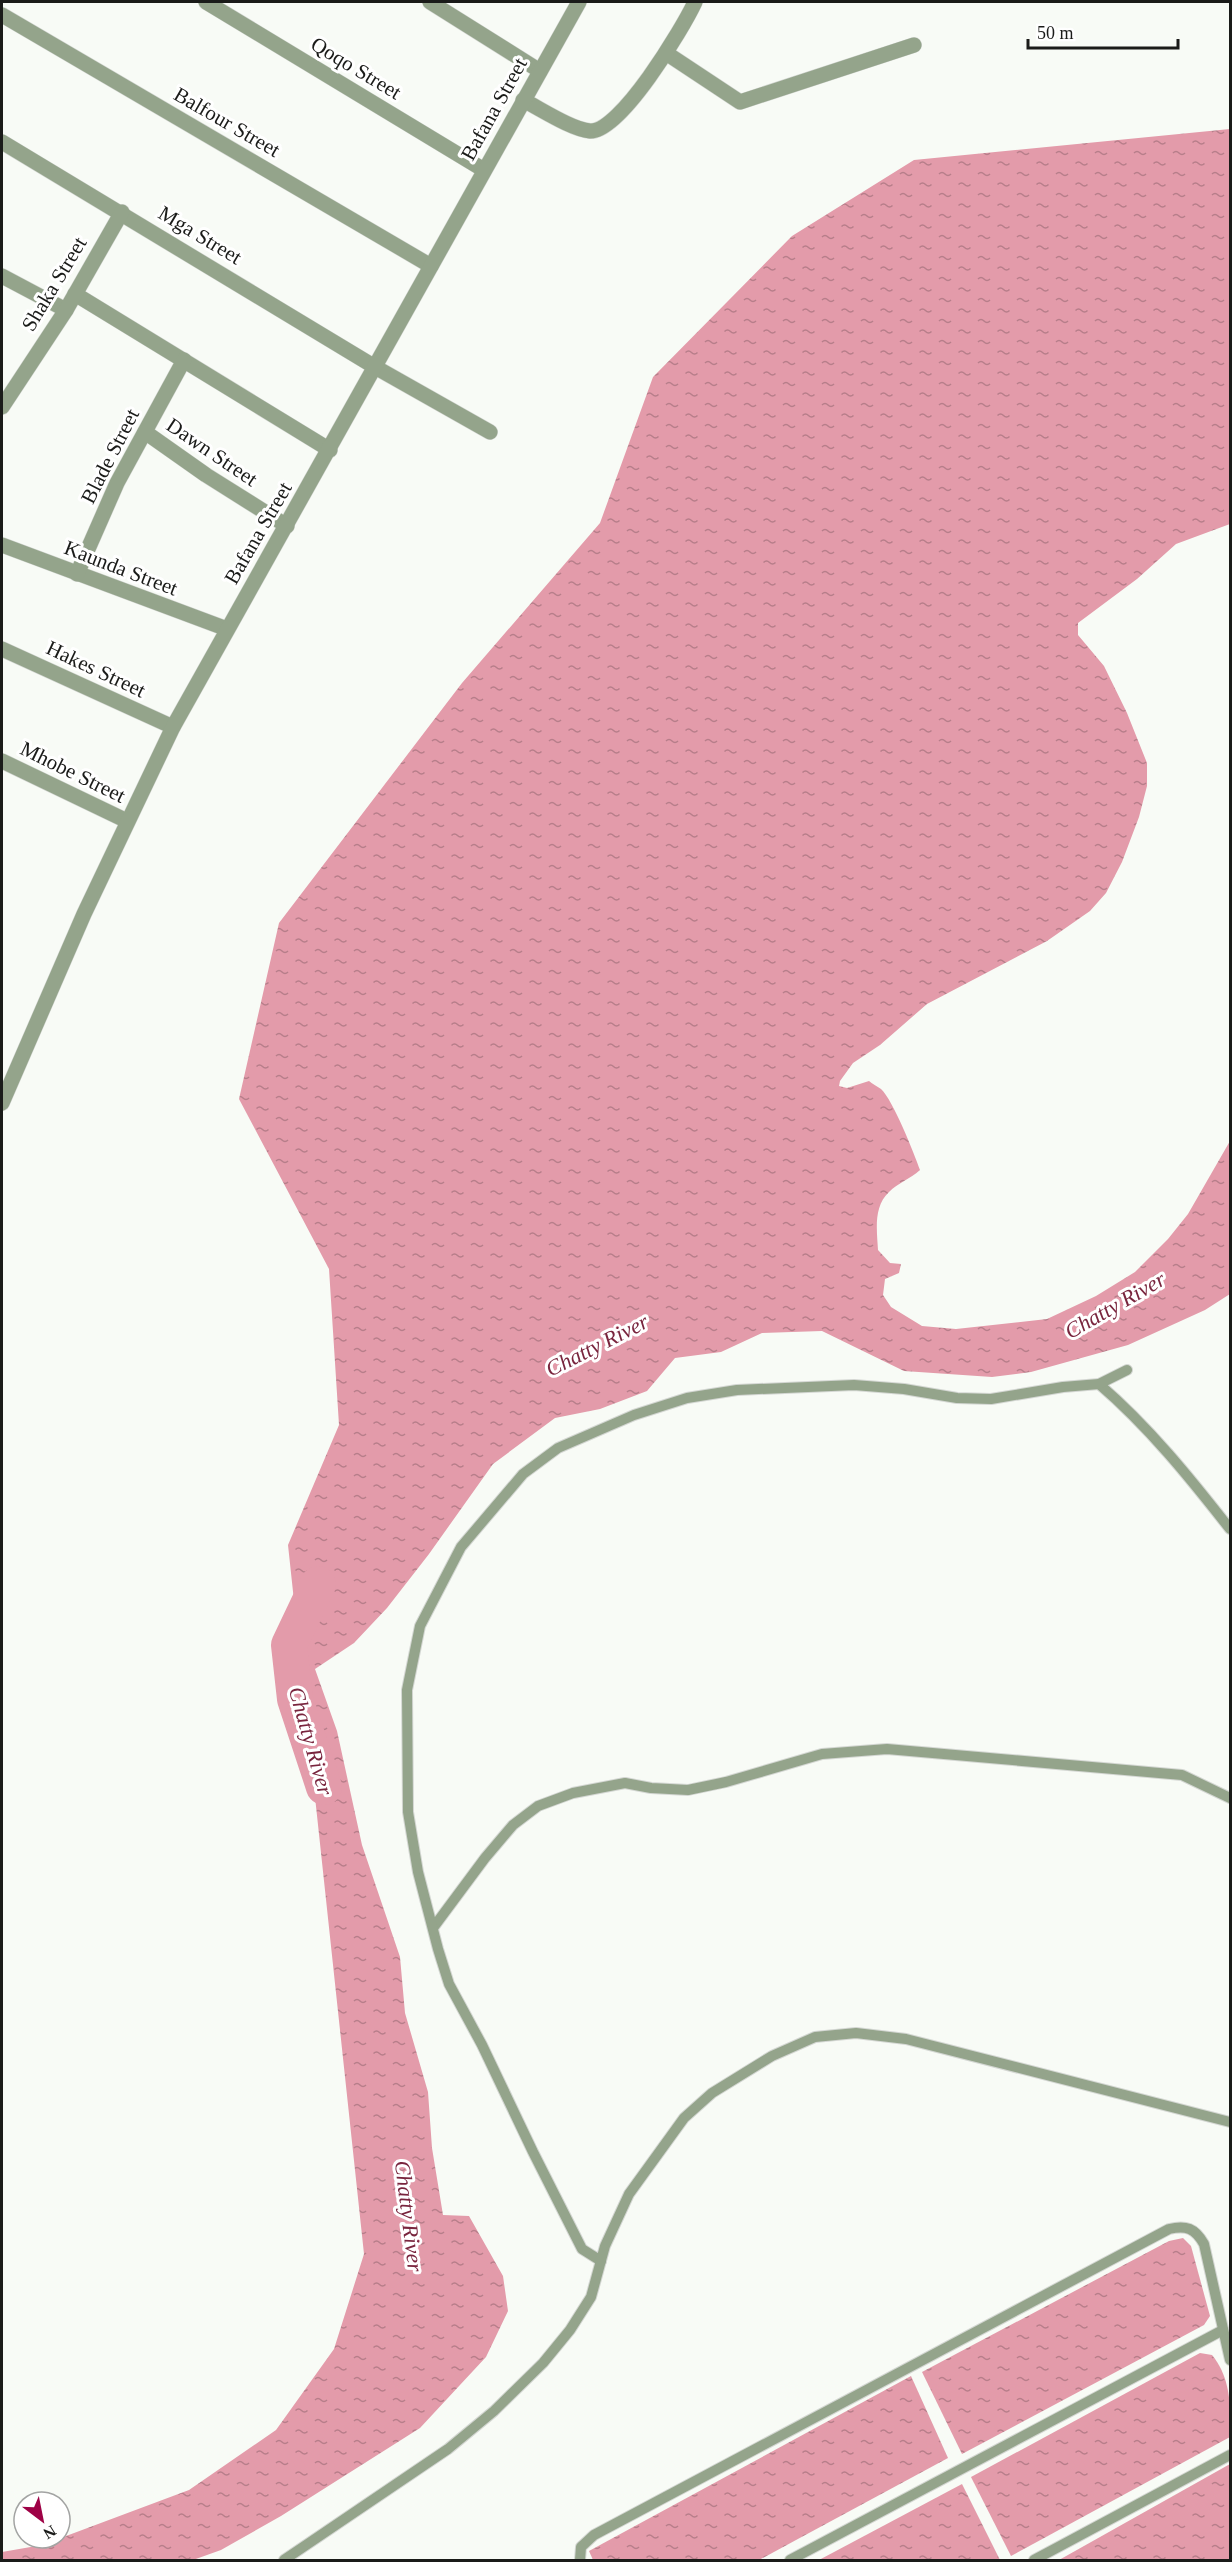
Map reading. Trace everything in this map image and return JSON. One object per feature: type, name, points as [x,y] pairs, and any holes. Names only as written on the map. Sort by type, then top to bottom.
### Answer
[{"type":"street","name":"Qoqo Street","points":[[206,2],[484,170]]},
{"type":"street","points":[[430,2],[540,71]]},
{"type":"street","name":"Bafana Street","points":[[2,1102],[127,821],[173,727],[579,2]]},
{"type":"street","points":[[523,100],[584,130],[597,131],[603,128],[616,117],[666,52],[695,2]]},
{"type":"street","name":"Balfour Street","points":[[2,15],[431,266]]},
{"type":"street","points":[[666,52],[740,102],[914,45]]},
{"type":"street","name":"Mga Street","points":[[2,142],[122,212],[375,367],[490,432]]},
{"type":"street","name":"Shaka Street","points":[[2,407],[7,386],[66,310],[122,212]]},
{"type":"street","points":[[2,276],[66,310]]},
{"type":"street","points":[[75,294],[330,450]]},
{"type":"street","name":"Blade Street","points":[[77,574],[117,483],[184,360]]},
{"type":"street","name":"Dawn Street","points":[[145,432],[287,526]]},
{"type":"street","name":"Kaunda Street","points":[[2,545],[227,630]]},
{"type":"street","name":"Hakes Street","points":[[2,649],[173,727]]},
{"type":"street","name":"Mhobe Street","points":[[2,760],[127,821]]},
{"type":"lane","points":[[601,2261],[582,2249],[450,1984],[418,1872],[408,1812],[406,1746],[409,1679],[420,1626],[461,1547],[523,1474],[558,1448],[634,1415],[687,1398],[737,1390],[854,1385],[904,1389],[957,1398],[991,1399],[1063,1387],[1099,1384],[1127,1370]]},
{"type":"lane","points":[[1099,1384],[1127,1408],[1166,1450],[1230,1529]]},
{"type":"lane","points":[[433,1928],[485,1858],[513,1825],[538,1806],[573,1793],[625,1783],[651,1788],[688,1790],[726,1782],[822,1754],[887,1749],[1083,1768],[1149,1770],[1182,1775],[1230,1798]]},
{"type":"lane","points":[[284,2560],[448,2449],[494,2411],[543,2363],[570,2330],[591,2297],[605,2246],[629,2194],[684,2118],[712,2092],[772,2056],[815,2037],[856,2033],[906,2039],[1230,2122]]},
{"type":"lane","points":[[580,2560],[581,2547],[594,2535],[1168,2229],[1188,2227],[1198,2233],[1204,2244],[1230,2360]]},
{"type":"lane","points":[[790,2560],[1223,2330]]},
{"type":"lane","points":[[1034,2560],[1230,2455]]},
{"type":"water","points":[[1230,129],[1230,524],[1176,544],[1137,579],[1078,623],[1078,635],[1104,666],[1127,713],[1147,763],[1147,786],[1139,817],[1122,862],[1106,893],[1090,911],[1047,941],[927,1004],[880,1045],[853,1063],[840,1081],[839,1086],[847,1088],[869,1081],[881,1089],[897,1115],[920,1170],[893,1189],[880,1205],[877,1227],[878,1250],[890,1263],[901,1264],[899,1273],[885,1279],[883,1295],[891,1307],[922,1326],[956,1329],[1047,1319],[1096,1296],[1135,1272],[1168,1239],[1188,1214],[1230,1141],[1230,1294],[1205,1310],[1128,1345],[1031,1372],[992,1377],[904,1371],[822,1331],[762,1333],[721,1352],[675,1358],[647,1391],[600,1409],[555,1418],[493,1464],[429,1554],[387,1608],[354,1643],[315,1669],[337,1731],[362,1845],[400,1957],[405,2013],[428,2092],[432,2148],[443,2215],[469,2216],[503,2276],[508,2311],[486,2357],[420,2428],[281,2516],[221,2550],[193,2560],[2,2560],[2,2552],[13,2550],[72,2550],[72,2534],[189,2490],[276,2430],[334,2349],[364,2254],[288,1545],[339,1425],[329,1269],[239,1099],[279,923],[462,683],[600,523],[653,377],[792,236],[914,160]]},
{"type":"water","points":[[1183,2238],[1191,2246],[1210,2316],[1204,2325],[962,2454],[922,2372],[1169,2241]]},
{"type":"water","points":[[1200,2353],[1212,2355],[1223,2373],[1230,2404],[1230,2437],[1011,2556],[971,2477]]},
{"type":"water","points":[[911,2376],[948,2458],[759,2560],[593,2560],[589,2551]]},
{"type":"water","points":[[1230,2464],[1230,2560],[1059,2560]]},
{"type":"water","points":[[962,2484],[1000,2560],[819,2560]]},
{"type":"waterway","name":"Chatty River","points":[[318,1584],[289,1645],[295,1699],[324,1787]]}]
